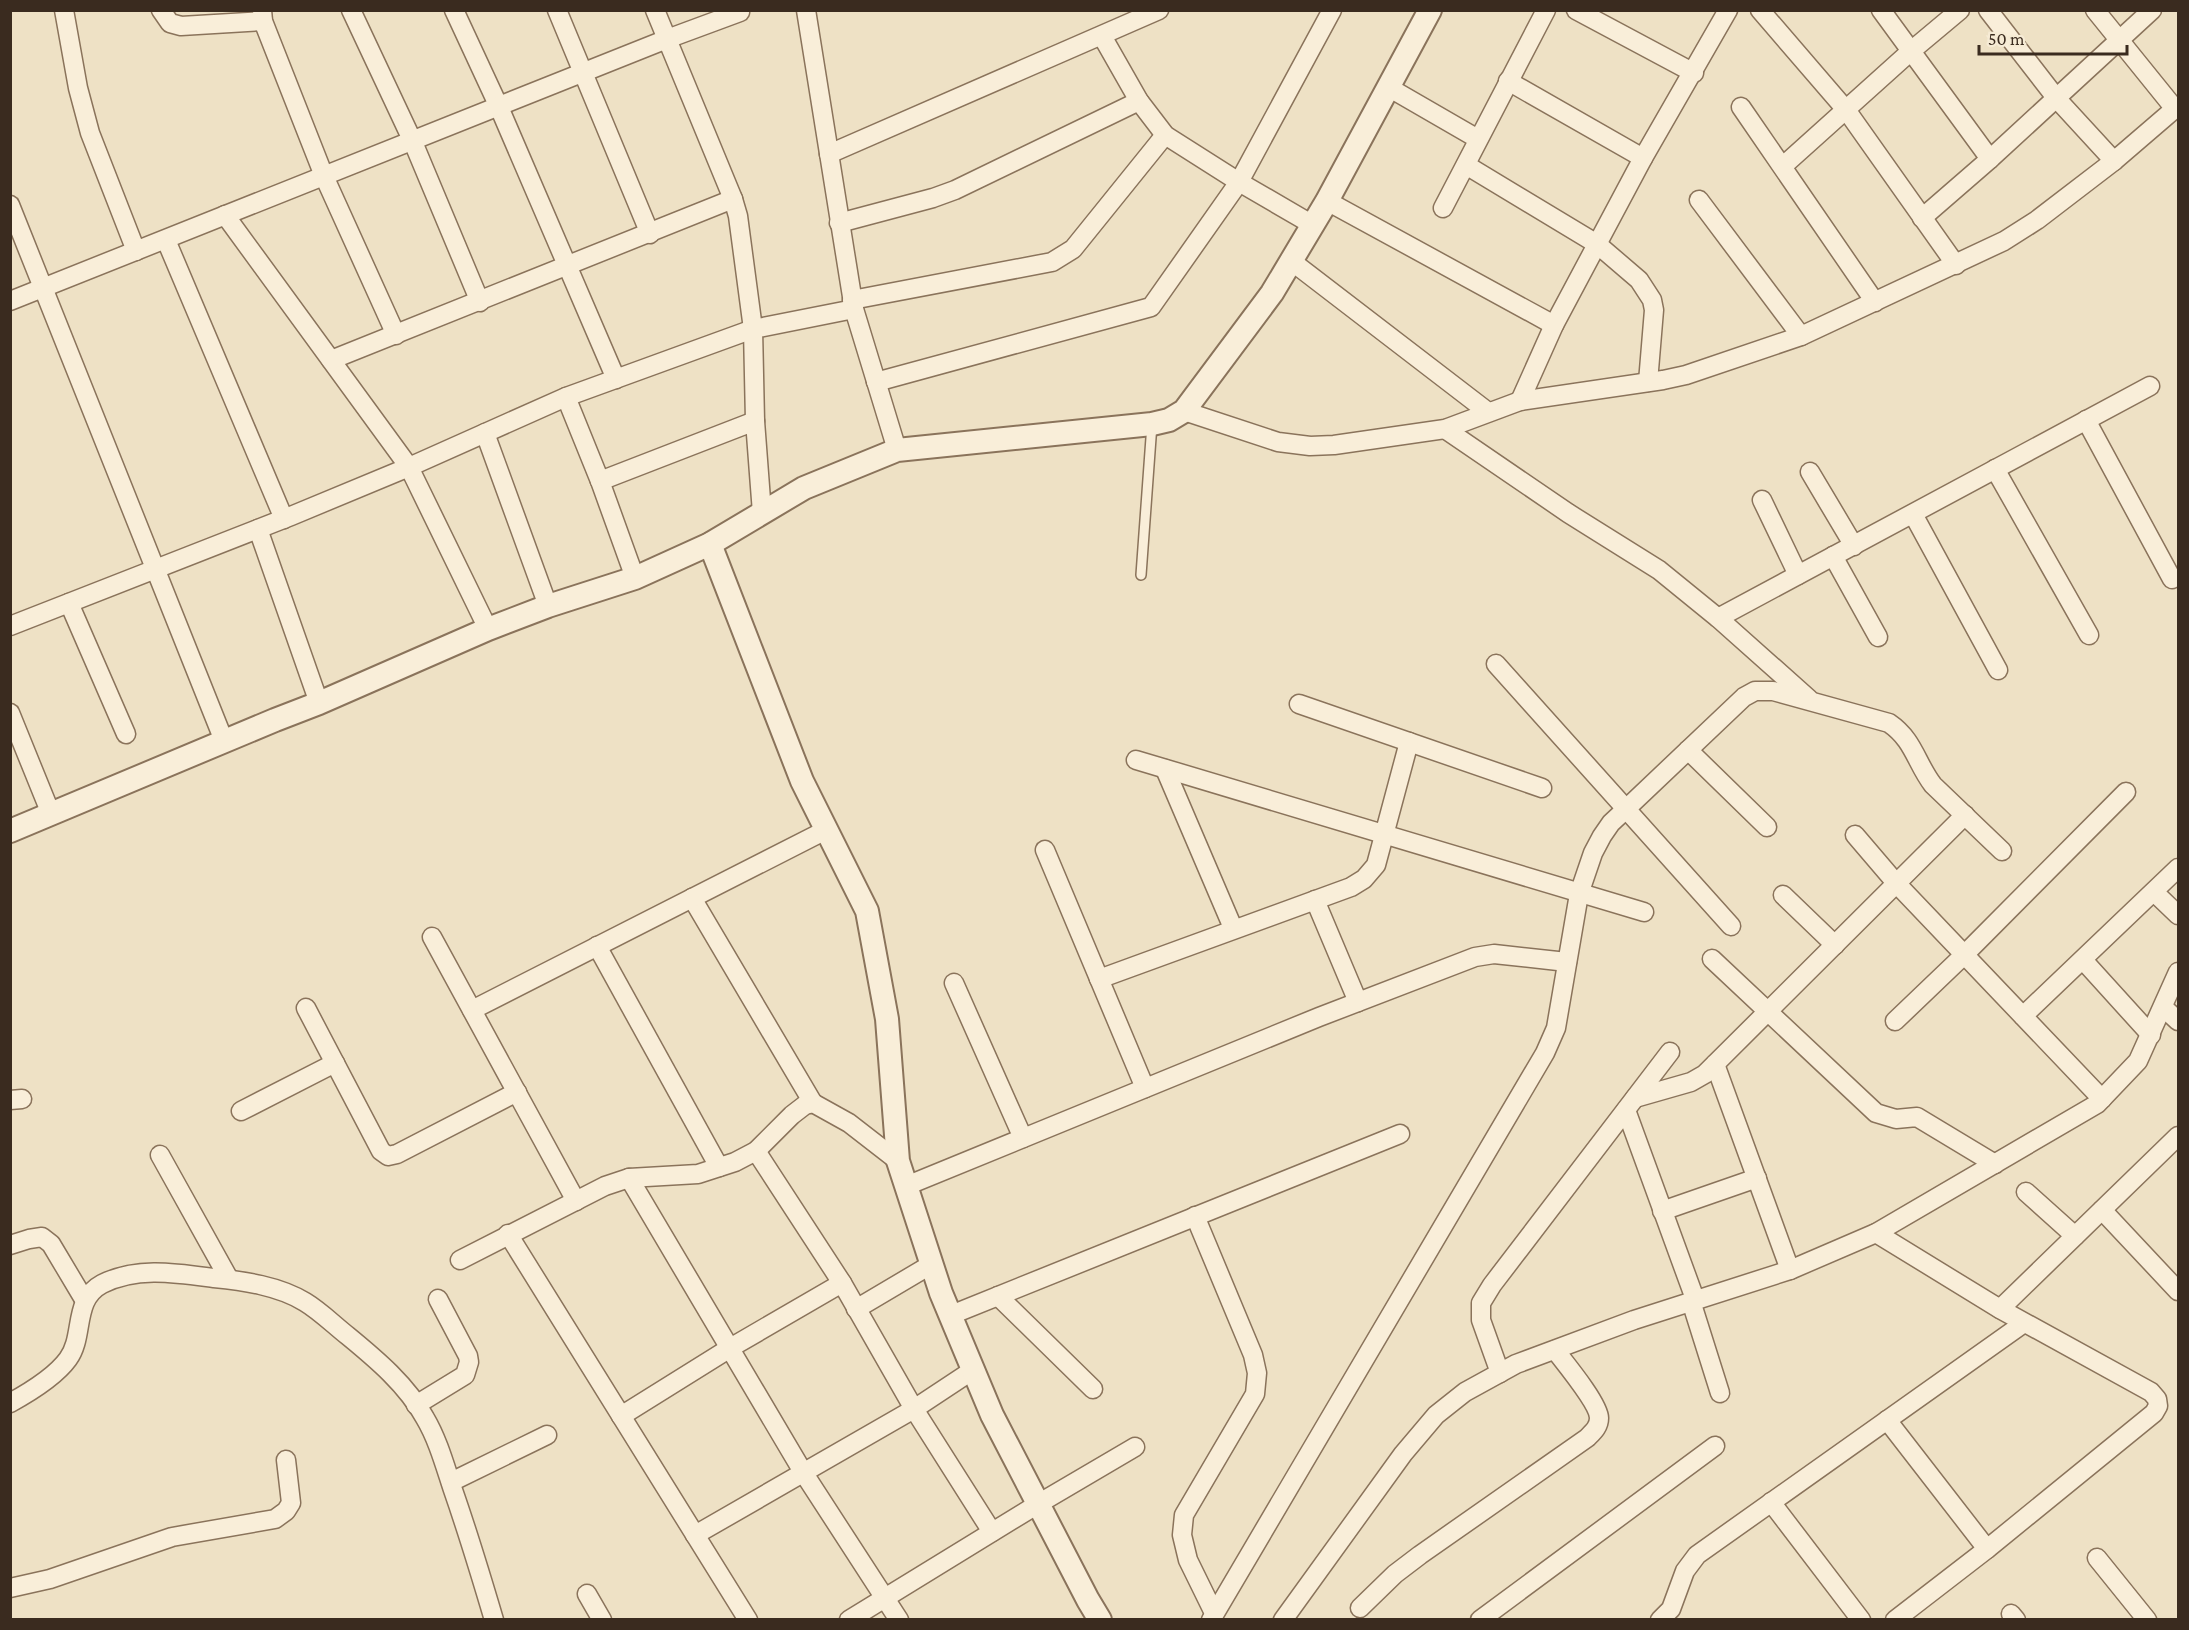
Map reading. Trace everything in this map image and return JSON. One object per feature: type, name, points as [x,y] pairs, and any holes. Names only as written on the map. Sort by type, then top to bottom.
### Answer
[{"type":"street","points":[[64,10],[78,88],[90,133],[136,251]]},
{"type":"street","points":[[160,10],[170,23],[181,26],[262,16],[324,176],[396,335]]},
{"type":"street","points":[[351,10],[413,142],[480,302]]},
{"type":"street","points":[[454,10],[499,107],[566,268],[616,380]]},
{"type":"street","points":[[557,10],[650,234]]},
{"type":"street","points":[[655,10],[733,199],[741,236],[753,329],[755,421],[762,513]]},
{"type":"street","points":[[806,10],[853,304],[897,450]]},
{"type":"street","points":[[829,154],[1159,10]]},
{"type":"street","points":[[876,382],[1151,307],[1239,182],[1332,10]]},
{"type":"street","points":[[10,831],[319,703],[488,629],[548,606],[635,578],[710,544],[804,488],[897,450],[1152,424],[1168,420],[1184,411],[1272,293],[1327,201],[1430,10]]},
{"type":"street","points":[[1443,208],[1546,10]]},
{"type":"street","points":[[1576,10],[1694,73]]},
{"type":"street","points":[[1520,401],[1554,325],[1597,244],[1643,158],[1694,73],[1728,10]]},
{"type":"street","points":[[1760,10],[1847,111],[1956,265]]},
{"type":"street","points":[[1881,10],[1990,159]]},
{"type":"street","points":[[1783,166],[1960,10]]},
{"type":"street","points":[[1988,10],[2056,99],[2114,161]]},
{"type":"street","points":[[1184,411],[1278,442],[1310,446],[1334,445],[1445,429],[1520,401],[1686,375],[1801,336],[2004,241],[2037,220],[2114,161],[2177,108],[2095,10]]},
{"type":"street","points":[[1923,218],[2152,10]]},
{"type":"street","points":[[10,301],[740,12]]},
{"type":"street","points":[[1102,36],[1138,101],[1165,135],[1312,225]]},
{"type":"street","points":[[1508,81],[1643,158]]},
{"type":"street","points":[[1388,87],[1478,139]]},
{"type":"street","points":[[839,223],[955,190],[1138,101]]},
{"type":"street","points":[[1742,107],[1875,302]]},
{"type":"street","points":[[10,626],[284,519],[409,467],[566,397],[753,329],[853,304],[1060,259],[1073,249],[1165,135]]},
{"type":"street","points":[[1466,165],[1597,244],[1639,280],[1652,300],[1654,310],[1648,382]]},
{"type":"street","points":[[331,360],[566,268],[733,199]]},
{"type":"street","points":[[1699,200],[1801,336]]},
{"type":"street","points":[[1327,201],[1554,325]]},
{"type":"street","points":[[10,205],[224,741]]},
{"type":"street","points":[[225,215],[409,467],[488,629]]},
{"type":"street","points":[[166,240],[284,519]]},
{"type":"street","points":[[1290,261],[1488,412]]},
{"type":"street","points":[[1718,618],[2150,386]]},
{"type":"street","points":[[566,397],[600,481],[635,578]]},
{"type":"street","points":[[2086,420],[2172,579]]},
{"type":"street","points":[[600,481],[755,421]]},
{"type":"street","points":[[1445,429],[1568,513],[1659,570],[1718,618],[1811,701]]},
{"type":"street","points":[[485,433],[548,606]]},
{"type":"street","points":[[1995,469],[2090,635]]},
{"type":"street","points":[[1810,472],[1854,546]]},
{"type":"street","points":[[1762,500],[1798,575]]},
{"type":"street","points":[[1913,514],[1998,670]]},
{"type":"street","points":[[258,529],[319,703]]},
{"type":"street","points":[[710,544],[802,781],[867,911],[887,1019],[898,1161],[932,1264],[992,1415],[1100,1620]]},
{"type":"street","points":[[1833,556],[1878,637]]},
{"type":"street","points":[[69,603],[126,735]]},
{"type":"street","points":[[1496,664],[1731,926]]},
{"type":"street","points":[[1212,1616],[1545,1053],[1556,1028],[1579,894],[1593,853],[1602,836],[1626,808],[1744,697],[1755,691],[1773,691],[1889,723],[1902,732],[1933,785],[2002,850]]},
{"type":"street","points":[[1299,704],[1542,788]]},
{"type":"street","points":[[10,713],[51,814]]},
{"type":"street","points":[[1099,979],[1233,928],[1351,887],[1364,879],[1376,865],[1409,742]]},
{"type":"street","points":[[1688,750],[1767,827]]},
{"type":"street","points":[[1136,760],[1644,912]]},
{"type":"street","points":[[1166,769],[1233,928]]},
{"type":"street","points":[[1895,1021],[2126,792]]},
{"type":"street","points":[[1630,1104],[1691,1082],[1705,1074],[1965,815]]},
{"type":"street","points":[[472,1010],[826,830]]},
{"type":"street","points":[[1855,835],[1896,883],[2102,1099]]},
{"type":"street","points":[[1045,850],[1145,1089]]},
{"type":"street","points":[[2023,1016],[2178,868]]},
{"type":"street","points":[[2154,892],[2178,915]]},
{"type":"street","points":[[1783,895],[1834,945]]},
{"type":"street","points":[[692,898],[813,1103],[849,1123],[898,1161]]},
{"type":"street","points":[[1315,900],[1358,1002]]},
{"type":"street","points":[[432,937],[576,1201]]},
{"type":"street","points":[[597,946],[719,1167]]},
{"type":"street","points":[[906,1186],[1358,1002],[1475,957],[1494,954],[1567,962]]},
{"type":"street","points":[[1712,959],[1876,1113],[1896,1119],[1917,1117],[1995,1164]]},
{"type":"street","points":[[2083,960],[2151,1035]]},
{"type":"street","points":[[1283,1620],[1403,1454],[1436,1415],[1465,1392],[1516,1364],[1693,1300],[1790,1270],[1876,1233],[1995,1164],[2102,1099],[2138,1061],[2178,972]]},
{"type":"street","points":[[954,983],[1023,1138]]},
{"type":"street","points":[[2163,1007],[2178,1021]]},
{"type":"street","points":[[306,1008],[381,1151],[388,1156],[397,1154],[517,1092]]},
{"type":"street","points":[[1500,1373],[1481,1320],[1481,1303],[1492,1285],[1670,1052]]},
{"type":"street","points":[[241,1112],[335,1063]]},
{"type":"street","points":[[1715,1064],[1790,1270]]},
{"type":"street","points":[[460,1260],[605,1186],[629,1178],[698,1174],[756,1151],[792,1115],[805,1105],[813,1103]]},
{"type":"street","points":[[1630,1104],[1662,1211],[1693,1300],[1720,1393]]},
{"type":"street","points":[[951,1315],[1400,1134]]},
{"type":"street","points":[[2000,1309],[2074,1236],[2174,1147]]},
{"type":"street","points":[[756,1151],[842,1283],[914,1409],[992,1532]]},
{"type":"street","points":[[160,1155],[229,1279]]},
{"type":"street","points":[[629,1178],[803,1472],[899,1620]]},
{"type":"street","points":[[1662,1211],[1757,1178]]},
{"type":"street","points":[[2026,1192],[2074,1236]]},
{"type":"street","points":[[2102,1210],[2178,1291]]},
{"type":"street","points":[[1195,1216],[1253,1356],[1257,1373],[1256,1394],[1184,1515],[1182,1535],[1188,1560],[1212,1616]]},
{"type":"street","points":[[1876,1233],[2024,1323],[2151,1392],[2157,1399],[2158,1406],[2154,1413],[2123,1440],[1896,1620]]},
{"type":"street","points":[[508,1234],[748,1620]]},
{"type":"street","points":[[10,1245],[42,1237],[51,1244],[85,1301]]},
{"type":"street","points":[[856,1309],[932,1264]]},
{"type":"street","points":[[10,1403],[54,1374],[69,1359],[77,1342],[78,1322],[85,1301],[100,1285],[123,1275],[163,1272],[244,1281],[305,1302],[377,1360],[406,1390],[425,1417],[451,1482],[494,1620]]},
{"type":"street","points":[[621,1416],[730,1348],[842,1283]]},
{"type":"street","points":[[998,1296],[1093,1389]]},
{"type":"street","points":[[416,1405],[465,1375],[469,1362],[438,1299]]},
{"type":"street","points":[[1670,1616],[1685,1571],[1697,1555],[2024,1323]]},
{"type":"street","points":[[1360,1608],[1395,1574],[1587,1438],[1597,1428],[1599,1417],[1594,1404],[1555,1350]]},
{"type":"street","points":[[695,1535],[914,1409],[973,1370]]},
{"type":"street","points":[[1887,1420],[1987,1549]]},
{"type":"street","points":[[451,1482],[547,1435]]},
{"type":"street","points":[[1480,1620],[1715,1446]]},
{"type":"street","points":[[849,1620],[1136,1447]]},
{"type":"street","points":[[10,1588],[50,1579],[171,1537],[275,1519],[286,1511],[291,1503],[286,1460]]},
{"type":"street","points":[[1771,1502],[1861,1620]]},
{"type":"street","points":[[2097,1558],[2146,1620]]},
{"type":"street","points":[[587,1594],[602,1620]]},
{"type":"lane","points":[[1141,575],[1152,424]]}]
